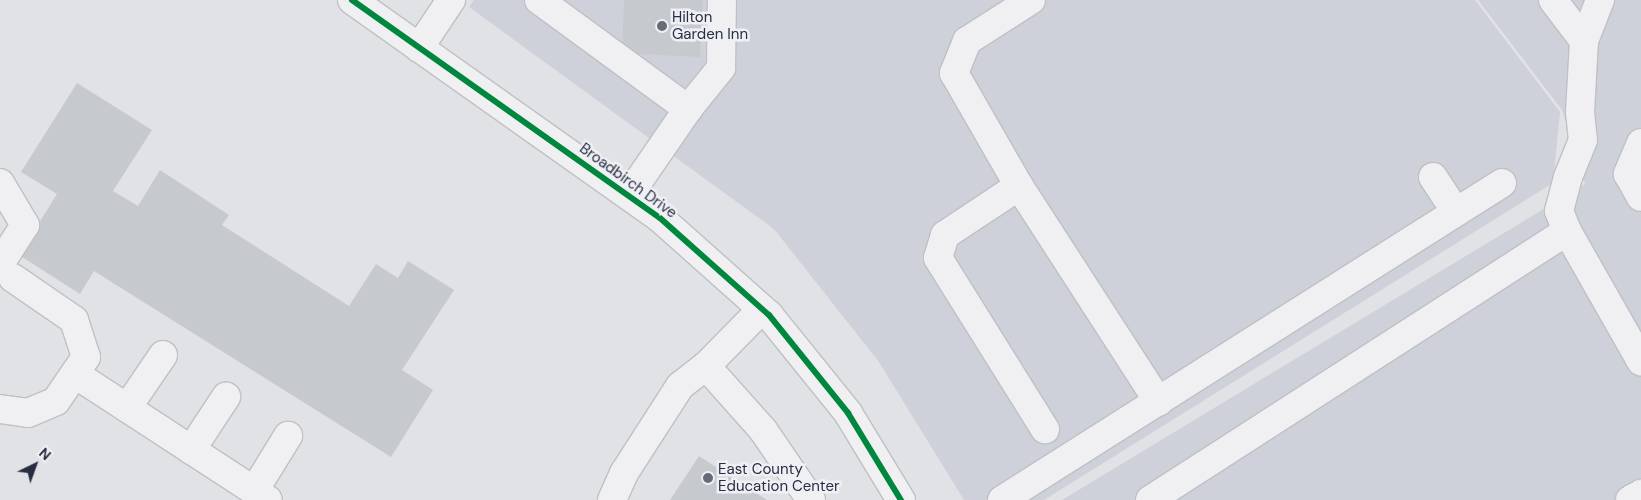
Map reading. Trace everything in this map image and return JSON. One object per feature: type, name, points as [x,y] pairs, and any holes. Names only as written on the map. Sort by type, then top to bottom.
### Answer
[{"type":"street","name":"Broadbirch Drive","points":[[352,0],[660,218],[762,309],[848,413],[901,500]]},
{"type":"street","points":[[419,48],[451,0]]},
{"type":"street","points":[[539,0],[688,109]]},
{"type":"street","points":[[628,195],[688,109],[721,68],[722,0]]},
{"type":"street","points":[[1031,0],[967,41],[954,73],[1019,186],[1159,402]]},
{"type":"street","points":[[1553,0],[1584,41]]},
{"type":"street","points":[[1600,0],[1584,41],[1580,112],[1583,140],[1568,177],[1559,211],[1567,231],[1641,361]]},
{"type":"street","points":[[1641,143],[1628,174],[1641,197]]},
{"type":"street","points":[[1433,176],[1456,212]]},
{"type":"street","points":[[0,183],[25,224],[6,271],[74,320],[86,357],[56,401],[28,413],[0,409]]},
{"type":"street","points":[[1002,500],[1502,184]]},
{"type":"street","points":[[1019,186],[945,235],[938,258],[1045,429]]},
{"type":"street","points":[[1150,500],[1567,231]]},
{"type":"street","points":[[612,500],[624,473],[680,386],[706,366],[762,309]]},
{"type":"street","points":[[127,408],[163,355]]},
{"type":"street","points":[[706,366],[763,430],[811,500]]},
{"type":"street","points":[[75,374],[261,496],[288,436]]},
{"type":"street","points":[[191,450],[226,397]]},
{"type":"street","points":[[1630,500],[1641,494]]},
{"type":"shaded area","points":[[474,0],[1475,0],[1560,112],[1553,183],[1044,500],[964,500],[879,362],[774,229],[469,7]]},
{"type":"shaded area","points":[[1478,0],[1641,0],[1641,500],[1062,500],[1585,184],[1562,110]]},
{"type":"building","name":"Hilton Garden Inn","points":[[624,0],[703,0],[700,57],[622,53]]},
{"type":"building","points":[[77,83],[152,130],[113,191],[138,206],[160,170],[229,215],[222,225],[349,306],[376,264],[398,278],[408,261],[454,290],[402,370],[433,390],[391,457],[94,271],[80,294],[19,255],[57,194],[21,172]]},
{"type":"building","name":"East County Education Center","points":[[699,456],[767,500],[670,500]]},
{"type":"cycle path","points":[[352,0],[660,218],[769,315],[848,413],[901,500]]},
{"type":"place","name":"Hilton Garden Inn","points":[[662,26]]},
{"type":"place","name":"East County Education Center","points":[[708,478]]}]
